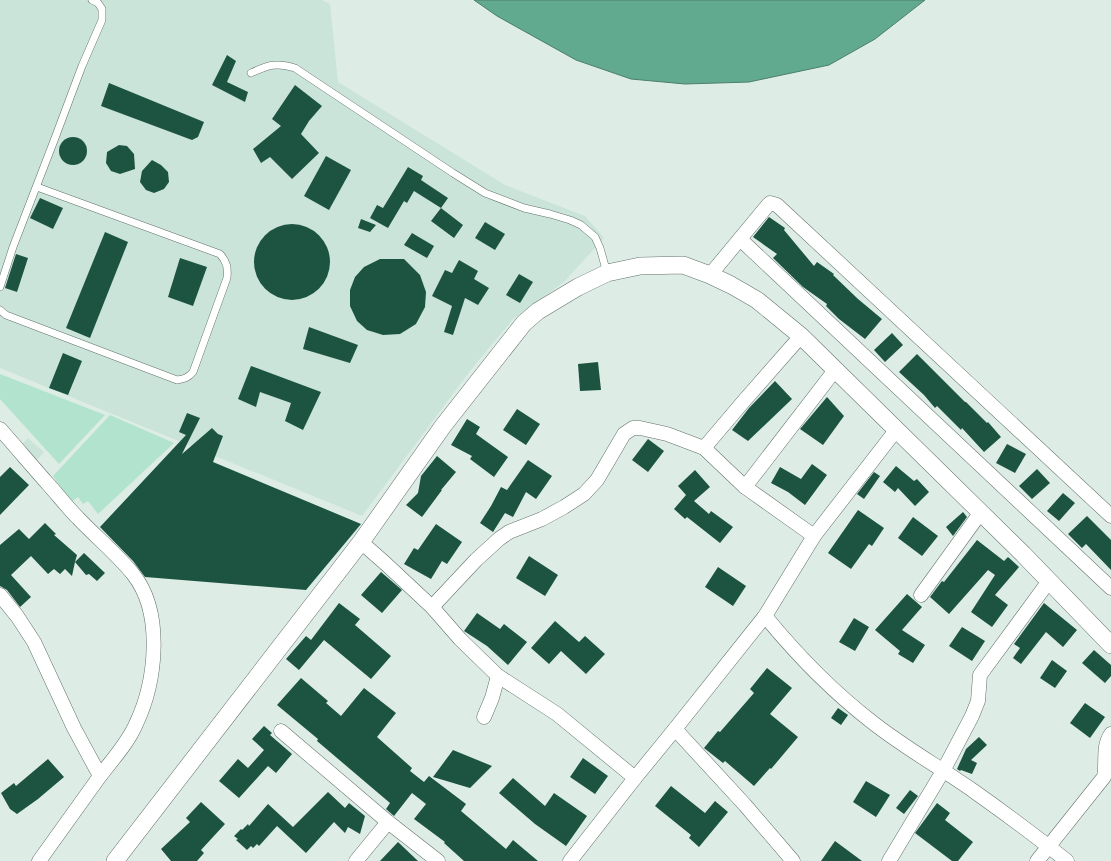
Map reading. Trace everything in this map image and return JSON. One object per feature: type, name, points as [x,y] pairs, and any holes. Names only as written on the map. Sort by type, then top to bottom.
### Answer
[{"type":"street","points":[[710,275],[768,205],[770,203],[777,205],[1111,516]]},
{"type":"street","points":[[740,239],[1111,588]]},
{"type":"street","points":[[115,861],[361,542],[443,426],[524,322],[538,310],[578,287],[608,273],[640,266],[684,265],[710,275],[757,300],[801,336],[897,429],[1111,645]]},
{"type":"street","points":[[704,448],[801,336]]},
{"type":"street","points":[[745,487],[835,370]]},
{"type":"street","points":[[432,607],[476,560],[499,539],[510,532],[542,519],[584,494],[597,480],[621,439],[629,431],[640,428],[667,434],[704,448],[745,487],[814,536]]},
{"type":"street","points":[[0,429],[76,517],[133,574],[144,590],[149,604],[154,628],[152,672],[144,705],[136,725],[39,861]]},
{"type":"street","points":[[570,861],[634,778],[675,730],[765,616],[814,536],[897,429]]},
{"type":"street","points":[[921,595],[980,512]]},
{"type":"street","points":[[361,542],[432,607],[460,639],[498,676],[557,714],[634,778]]},
{"type":"street","points":[[889,861],[943,771],[976,709],[980,675],[1049,581]]},
{"type":"street","points":[[0,595],[17,616],[34,642],[74,728],[100,776]]},
{"type":"street","points":[[765,616],[793,649],[830,686],[872,722],[909,749],[975,792],[1066,861]]},
{"type":"street","points":[[484,717],[492,698],[498,676]]},
{"type":"street","points":[[675,730],[793,861]]},
{"type":"street","points":[[281,731],[388,822],[438,861]]},
{"type":"street","points":[[1037,861],[1104,777],[1106,770],[1105,747],[1107,739],[1111,734]]},
{"type":"street","points":[[356,861],[388,822]]},
{"type":"lane","points":[[0,287],[12,247],[37,187],[82,66],[102,20],[102,9],[98,3],[92,0]]},
{"type":"lane","points":[[251,73],[264,66],[274,64],[284,64],[294,68],[485,193],[524,208],[550,214],[581,225],[595,237],[608,273]]},
{"type":"lane","points":[[0,310],[6,315],[177,380],[183,380],[189,377],[193,372],[227,278],[228,268],[220,254],[37,187]]},
{"type":"shaded area","points":[[0,0],[322,0],[330,4],[338,82],[505,185],[585,216],[604,238],[564,282],[513,319],[470,371],[362,516],[0,368]]},
{"type":"shaded area","points":[[474,0],[925,0],[875,39],[829,65],[749,82],[685,84],[631,79],[576,60],[497,16]]},
{"type":"shaded area","points":[[0,374],[105,415],[59,464],[0,399]]},
{"type":"shaded area","points":[[110,415],[174,443],[98,514],[88,501],[83,504],[78,497],[71,502],[53,476]]},
{"type":"shaded area","points":[[28,438],[44,452],[35,462],[19,448]]},
{"type":"building","points":[[227,55],[236,61],[227,82],[248,92],[245,102],[212,85]]},
{"type":"building","points":[[109,83],[204,122],[198,137],[192,140],[101,106]]},
{"type":"building","points":[[295,85],[322,106],[309,121],[301,134],[319,153],[292,179],[270,157],[261,163],[253,149],[281,126],[272,119]]},
{"type":"building","points":[[73,137],[83,141],[87,151],[83,161],[73,165],[63,161],[59,151],[63,141]]},
{"type":"building","points":[[119,145],[127,146],[134,154],[135,169],[120,174],[111,171],[106,163],[107,152]]},
{"type":"building","points":[[326,156],[351,170],[329,210],[304,196]]},
{"type":"building","points":[[152,160],[161,165],[168,172],[169,182],[164,189],[154,193],[146,190],[140,182],[142,171]]},
{"type":"building","points":[[408,167],[423,176],[421,180],[448,198],[441,208],[414,191],[407,203],[404,201],[388,228],[370,218],[377,205],[383,208]]},
{"type":"building","points":[[40,198],[63,208],[53,229],[30,218]]},
{"type":"building","points":[[441,208],[463,225],[454,238],[431,221]]},
{"type":"building","points":[[769,217],[785,228],[784,230],[814,266],[817,262],[834,274],[833,275],[858,299],[882,319],[865,339],[839,319],[826,306],[827,304],[803,287],[773,258],[777,254],[753,237]]},
{"type":"building","points":[[361,219],[376,225],[370,232],[358,228]]},
{"type":"building","points":[[485,222],[505,234],[495,250],[475,238]]},
{"type":"building","points":[[292,224],[307,227],[319,235],[327,247],[330,262],[327,277],[319,289],[307,297],[292,300],[277,297],[265,289],[257,277],[254,262],[257,247],[265,235],[277,227]]},
{"type":"building","points":[[105,232],[128,242],[90,338],[66,328]]},
{"type":"building","points":[[412,233],[434,246],[427,258],[404,245]]},
{"type":"building","points":[[16,254],[28,258],[17,292],[5,288]]},
{"type":"building","points":[[180,258],[207,267],[193,306],[168,297]]},
{"type":"building","points":[[380,259],[404,259],[420,275],[426,292],[425,307],[416,324],[400,334],[383,335],[367,330],[357,321],[350,306],[350,290],[355,277],[364,267]]},
{"type":"building","points":[[459,260],[478,271],[474,279],[489,288],[478,305],[465,298],[453,335],[444,332],[452,306],[432,296],[445,270],[452,273]]},
{"type":"building","points":[[519,274],[533,282],[520,303],[506,295]]},
{"type":"building","points":[[309,327],[358,345],[350,363],[303,349]]},
{"type":"building","points":[[892,333],[903,345],[885,362],[874,350]]},
{"type":"building","points":[[63,353],[82,361],[68,395],[49,388]]},
{"type":"building","points":[[917,354],[965,402],[987,423],[988,422],[1001,437],[984,452],[962,428],[961,430],[937,406],[935,408],[924,395],[899,372]]},
{"type":"building","points":[[598,362],[601,390],[580,391],[578,364]]},
{"type":"building","points":[[251,366],[321,392],[303,430],[285,421],[291,403],[260,392],[256,407],[238,399]]},
{"type":"building","points":[[775,381],[792,399],[748,441],[732,430],[749,408]]},
{"type":"building","points":[[827,397],[844,416],[823,445],[800,429]]},
{"type":"building","points":[[517,409],[540,424],[526,445],[503,430]]},
{"type":"building","points":[[187,413],[200,418],[182,454],[212,428],[218,434],[223,436],[213,462],[361,524],[306,590],[145,577],[133,561],[100,527],[186,435],[179,432]]},
{"type":"building","points":[[467,419],[480,427],[476,434],[508,457],[494,477],[470,459],[472,456],[451,445]]},
{"type":"building","points":[[648,439],[664,451],[648,472],[632,460]]},
{"type":"building","points":[[1007,444],[1026,454],[1015,473],[996,463]]},
{"type":"building","points":[[437,456],[456,472],[422,517],[406,505],[418,493],[421,476]]},
{"type":"building","points":[[528,460],[552,476],[536,499],[526,492],[513,517],[505,513],[493,532],[480,523],[501,487],[507,490]]},
{"type":"building","points":[[812,464],[827,475],[805,505],[788,492],[771,483],[780,467],[801,479]]},
{"type":"building","points":[[896,466],[914,481],[917,479],[929,492],[915,506],[898,488],[895,492],[883,482]]},
{"type":"building","points":[[10,467],[29,485],[0,515],[0,477]]},
{"type":"building","points":[[1037,469],[1050,483],[1032,499],[1019,486]]},
{"type":"building","points":[[695,470],[710,487],[694,501],[709,514],[711,511],[733,527],[720,543],[687,517],[685,519],[674,509],[686,495],[678,486]]},
{"type":"building","points":[[874,472],[880,476],[864,499],[857,494]]},
{"type":"building","points":[[1063,493],[1075,503],[1059,521],[1047,511]]},
{"type":"building","points":[[858,510],[884,528],[872,546],[869,544],[851,569],[828,553]]},
{"type":"building","points":[[963,512],[967,517],[953,536],[946,527]]},
{"type":"building","points":[[1087,516],[1111,540],[1111,570],[1086,544],[1082,548],[1068,534]]},
{"type":"building","points":[[913,517],[938,536],[922,556],[898,538]]},
{"type":"building","points":[[45,523],[56,534],[54,535],[77,555],[72,576],[65,569],[60,574],[54,569],[48,574],[31,556],[11,575],[31,597],[20,607],[7,590],[0,586],[0,545],[19,529],[29,539]]},
{"type":"building","points":[[436,524],[462,542],[447,564],[442,561],[431,579],[404,564],[414,548],[418,550]]},
{"type":"building","points":[[977,540],[1004,561],[1008,557],[1019,567],[995,595],[1008,605],[992,627],[971,612],[995,575],[988,570],[949,614],[930,597],[942,581],[944,582]]},
{"type":"building","points":[[84,553],[105,573],[97,581],[89,574],[86,575],[75,562]]},
{"type":"building","points":[[529,556],[558,575],[545,596],[516,578]]},
{"type":"building","points":[[718,567],[746,586],[733,606],[705,587]]},
{"type":"building","points":[[381,572],[402,590],[382,613],[361,595]]},
{"type":"building","points":[[907,594],[922,607],[902,630],[925,645],[913,663],[898,654],[900,651],[875,630]]},
{"type":"building","points":[[339,603],[360,619],[355,625],[391,656],[371,679],[324,640],[299,670],[286,659],[306,636],[311,640]]},
{"type":"building","points":[[1044,603],[1077,630],[1063,647],[1046,632],[1021,664],[1013,658],[1020,648],[1014,644]]},
{"type":"building","points":[[477,613],[500,629],[504,624],[527,642],[508,665],[487,646],[464,631]]},
{"type":"building","points":[[854,618],[869,627],[855,651],[839,642]]},
{"type":"building","points":[[555,621],[579,642],[585,636],[605,654],[586,674],[561,651],[549,664],[531,648]]},
{"type":"building","points":[[962,627],[985,641],[972,661],[949,646]]},
{"type":"building","points":[[1094,650],[1111,665],[1111,676],[1105,683],[1082,663]]},
{"type":"building","points":[[1052,660],[1067,671],[1055,688],[1040,678]]},
{"type":"building","points":[[767,668],[792,688],[770,714],[798,737],[771,769],[770,768],[754,786],[725,761],[723,763],[704,748],[754,693],[750,689]]},
{"type":"building","points":[[301,678],[328,701],[326,703],[341,716],[364,688],[396,713],[377,737],[412,768],[410,771],[424,782],[429,776],[466,804],[461,811],[506,849],[513,840],[538,861],[464,861],[444,843],[445,842],[414,819],[426,804],[412,793],[394,816],[386,809],[390,803],[277,705]]},
{"type":"building","points":[[1085,703],[1105,717],[1090,738],[1070,723]]},
{"type":"building","points":[[838,708],[848,715],[841,725],[831,718]]},
{"type":"building","points":[[264,726],[272,733],[270,735],[292,754],[276,773],[268,766],[239,798],[219,781],[238,759],[248,768],[264,750],[252,739]]},
{"type":"building","points":[[979,737],[987,745],[971,760],[977,763],[972,774],[961,770],[960,771],[957,769],[966,749]]},
{"type":"building","points":[[453,750],[492,766],[470,788],[433,777]]},
{"type":"building","points":[[583,758],[608,776],[595,794],[570,777]]},
{"type":"building","points":[[48,759],[64,777],[38,799],[17,814],[10,809],[1,793],[14,783],[16,786]]},
{"type":"building","points":[[513,778],[545,806],[554,793],[587,816],[566,846],[535,824],[499,793]]},
{"type":"building","points":[[866,781],[890,795],[876,817],[853,802]]},
{"type":"building","points":[[671,786],[705,813],[715,801],[728,812],[699,847],[689,838],[691,835],[655,806]]},
{"type":"building","points":[[910,790],[918,796],[904,814],[896,808]]},
{"type":"building","points":[[328,792],[345,808],[349,803],[365,816],[360,834],[348,827],[345,833],[334,822],[306,853],[277,826],[259,846],[257,844],[253,848],[251,846],[247,850],[236,840],[238,839],[234,836],[248,824],[249,826],[268,804],[293,827]]},
{"type":"building","points":[[201,802],[225,824],[201,850],[204,853],[197,861],[171,861],[161,849],[190,822],[186,818]]},
{"type":"building","points":[[937,803],[950,813],[945,820],[973,842],[958,861],[952,861],[915,833]]},
{"type":"building","points":[[835,841],[862,861],[821,861]]},
{"type":"building","points":[[398,842],[418,861],[380,861]]}]
